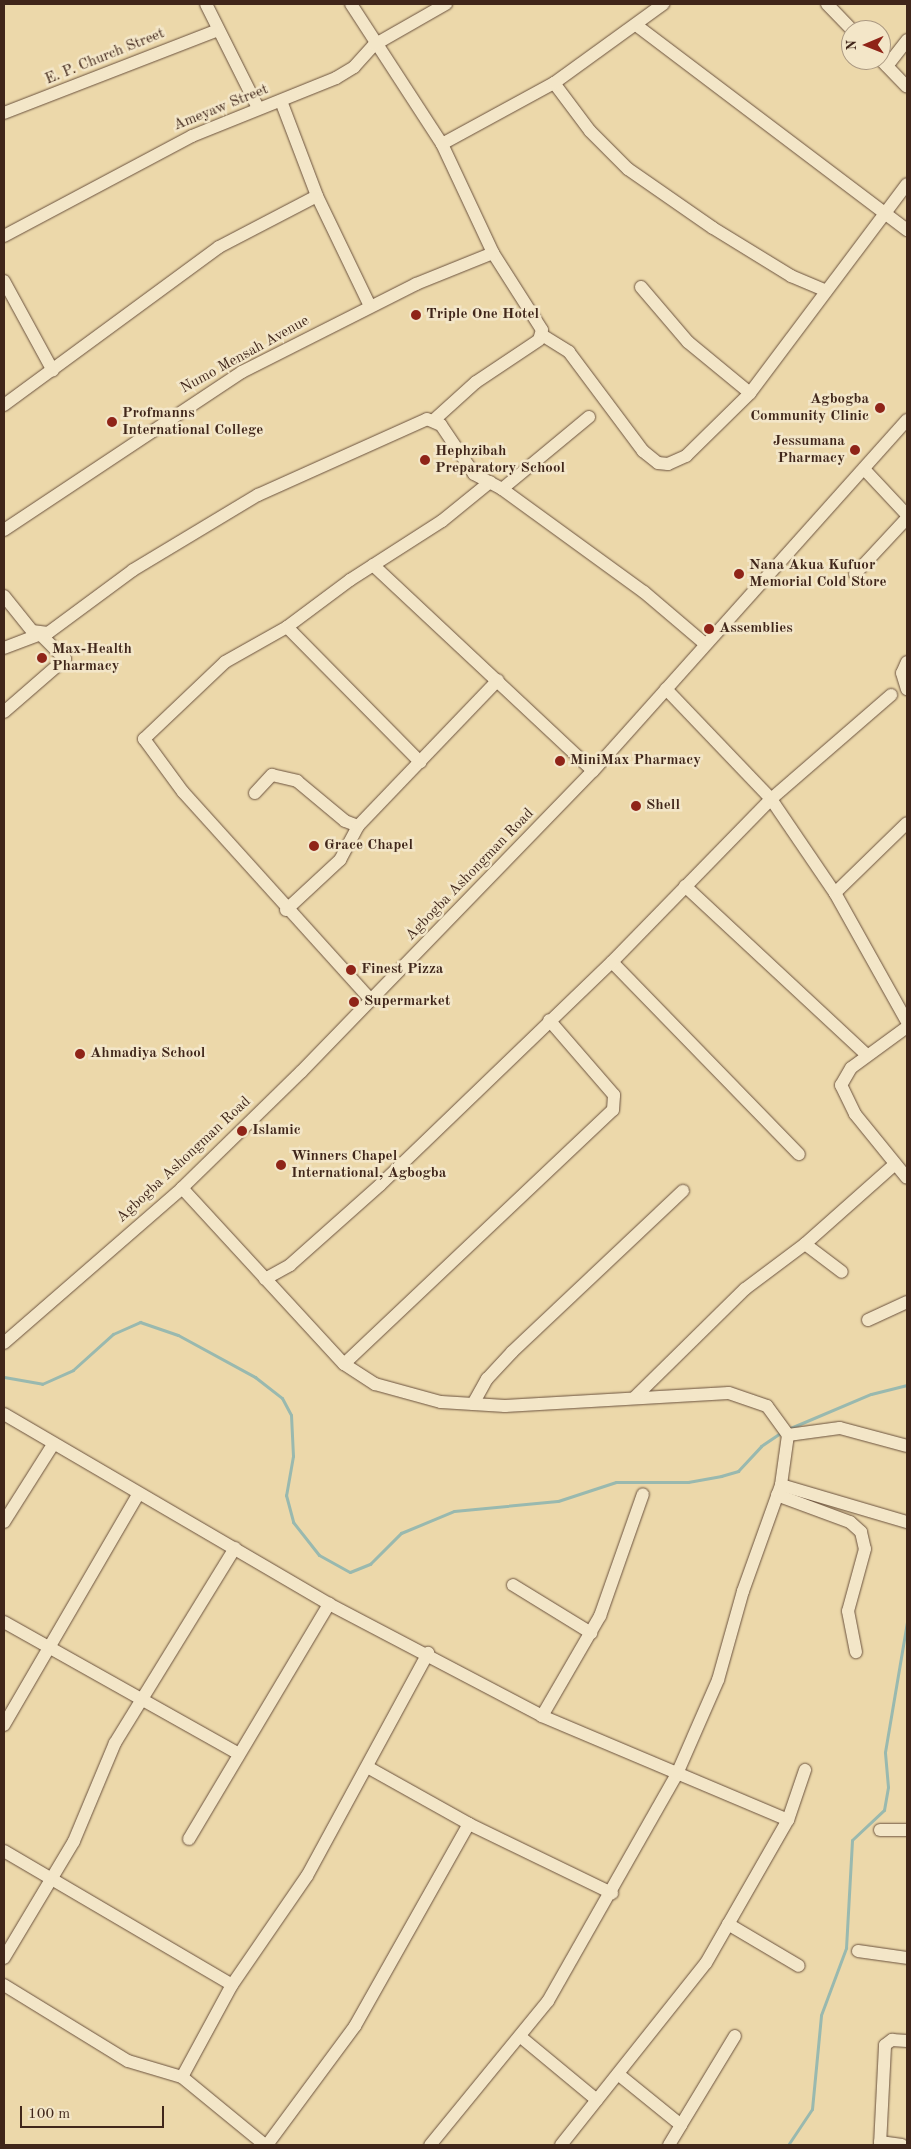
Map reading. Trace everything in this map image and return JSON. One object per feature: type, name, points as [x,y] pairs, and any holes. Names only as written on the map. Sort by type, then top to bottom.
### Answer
[{"type":"street","points":[[206,4],[258,108]]},
{"type":"street","points":[[351,4],[374,44],[442,144],[493,253],[541,326],[542,335]]},
{"type":"street","name":"Ameyaw Street","points":[[4,236],[184,140],[258,108],[281,101],[354,67],[374,44],[446,4]]},
{"type":"street","points":[[442,144],[554,83],[636,26],[662,4]]},
{"type":"street","points":[[827,4],[842,20]]},
{"type":"street","points":[[636,26],[887,211],[907,230]]},
{"type":"street","name":"E. P. Church Street","points":[[4,113],[218,30]]},
{"type":"street","points":[[891,56],[907,40]]},
{"type":"street","points":[[891,70],[907,87]]},
{"type":"street","points":[[554,83],[590,131],[628,169],[791,276],[826,291]]},
{"type":"street","points":[[281,101],[316,196],[370,306]]},
{"type":"street","points":[[542,335],[569,352],[643,451],[658,463],[686,456],[750,394],[907,184]]},
{"type":"street","points":[[4,405],[53,371],[219,247],[316,196]]},
{"type":"street","name":"Numo Mensah Avenue","points":[[4,530],[227,382],[370,306],[493,253]]},
{"type":"street","points":[[4,281],[53,371]]},
{"type":"street","points":[[641,288],[688,342],[750,394]]},
{"type":"street","points":[[4,648],[58,629],[133,570],[290,477],[418,422],[434,420],[476,382],[542,335]]},
{"type":"street","points":[[502,489],[590,417]]},
{"type":"street","points":[[434,420],[464,464],[502,489],[644,592],[705,644]]},
{"type":"street","name":"Agbogba Ashongman Road","points":[[4,1343],[182,1188],[371,1000],[593,771],[907,420]]},
{"type":"street","points":[[855,574],[907,517],[864,470]]},
{"type":"street","points":[[371,1000],[286,910],[165,771],[144,739],[225,662],[287,627],[372,565],[442,521],[490,482]]},
{"type":"street","points":[[372,565],[498,680],[593,771]]},
{"type":"street","points":[[4,596],[65,659],[4,712]]},
{"type":"street","points":[[287,627],[420,762]]},
{"type":"street","points":[[907,662],[902,673],[907,689]]},
{"type":"street","points":[[286,910],[340,860],[358,826],[498,680]]},
{"type":"street","points":[[666,688],[771,800],[835,893],[907,1022]]},
{"type":"street","points":[[265,1279],[290,1265],[380,1185],[549,1020],[612,962],[771,800],[891,695]]},
{"type":"street","points":[[255,793],[272,775],[297,781],[345,821],[358,826]]},
{"type":"street","points":[[835,893],[907,823]]},
{"type":"street","points":[[685,886],[867,1055]]},
{"type":"street","points":[[612,962],[798,1154]]},
{"type":"street","points":[[344,1364],[612,1110],[614,1095],[549,1020]]},
{"type":"street","points":[[907,1027],[867,1055],[841,1085],[846,1100],[894,1165],[907,1178]]},
{"type":"street","points":[[635,1397],[732,1301],[805,1244],[894,1165]]},
{"type":"street","points":[[182,1188],[344,1364],[375,1384],[402,1394],[473,1404],[558,1406],[704,1390],[739,1394],[775,1411],[788,1435],[779,1490],[718,1680],[677,1774],[612,1893],[522,2038],[430,2145]]},
{"type":"street","points":[[473,1404],[488,1379],[512,1352],[683,1191]]},
{"type":"street","points":[[805,1244],[842,1272]]},
{"type":"street","points":[[868,1320],[907,1302]]},
{"type":"street","points":[[4,1414],[52,1446],[235,1548],[329,1604],[428,1652],[542,1716],[788,1820]]},
{"type":"street","points":[[788,1435],[840,1428],[907,1446]]},
{"type":"street","points":[[4,1522],[52,1446]]},
{"type":"street","points":[[779,1490],[907,1522]]},
{"type":"street","points":[[779,1490],[850,1522],[861,1532],[865,1549],[848,1612],[856,1652]]},
{"type":"street","points":[[542,1716],[590,1633],[643,1494]]},
{"type":"street","points":[[4,1725],[46,1647],[138,1495]]},
{"type":"street","points":[[4,1958],[74,1841],[115,1743],[144,1700],[235,1548]]},
{"type":"street","points":[[513,1584],[590,1633]]},
{"type":"street","points":[[188,1839],[237,1753],[329,1604]]},
{"type":"street","points":[[4,1622],[237,1753]]},
{"type":"street","points":[[182,2077],[232,1984],[307,1876],[369,1768],[428,1652]]},
{"type":"street","points":[[369,1768],[469,1824],[612,1893]]},
{"type":"street","points":[[561,2145],[690,1987],[788,1820],[805,1770]]},
{"type":"street","points":[[4,1985],[128,2061],[182,2077],[266,2145],[355,2026],[469,1824]]},
{"type":"street","points":[[880,1830],[907,1830]]},
{"type":"street","points":[[4,1851],[53,1877],[232,1984]]},
{"type":"street","points":[[728,1924],[799,1966]]},
{"type":"street","points":[[858,1952],[907,1958]]},
{"type":"street","points":[[669,2145],[735,2036]]},
{"type":"street","points":[[522,2038],[597,2100]]},
{"type":"street","points":[[902,2145],[880,2144],[885,2045],[892,2040],[907,2041]]},
{"type":"street","points":[[618,2074],[681,2125]]},
{"type":"waterway","points":[[4,1377],[42,1384],[73,1370],[113,1334],[140,1322],[178,1335],[255,1377],[282,1398],[291,1415],[293,1456],[286,1495],[293,1522],[319,1555],[350,1572],[370,1564],[401,1533],[454,1511],[558,1501],[616,1482],[688,1482],[721,1476],[738,1471],[761,1446],[782,1432]]},
{"type":"waterway","points":[[788,1429],[871,1394],[907,1385]]},
{"type":"waterway","points":[[788,2145],[812,2109],[821,2015],[846,1948],[852,1840],[884,1810],[888,1787],[885,1752],[907,1622]]},
{"type":"place","name":"Triple One Hotel","points":[[416,315]]},
{"type":"place","name":"Agbogba Community Clinic","points":[[880,408]]},
{"type":"place","name":"Profmanns International College","points":[[112,422]]},
{"type":"place","name":"Jessumana Pharmacy","points":[[855,450]]},
{"type":"place","name":"Hephzibah Preparatory School","points":[[425,460]]},
{"type":"place","name":"Nana Akua Kufuor Memorial Cold Store","points":[[739,574]]},
{"type":"place","name":"Assemblies","points":[[709,629]]},
{"type":"place","name":"Max-Health Pharmacy","points":[[42,658]]},
{"type":"place","name":"MiniMax Pharmacy","points":[[560,761]]},
{"type":"place","name":"Shell","points":[[636,806]]},
{"type":"place","name":"Grace Chapel","points":[[314,846]]},
{"type":"place","name":"Finest Pizza","points":[[351,970]]},
{"type":"place","name":"Supermarket","points":[[354,1002]]},
{"type":"place","name":"Ahmadiya School","points":[[80,1054]]},
{"type":"place","name":"Islamic","points":[[242,1131]]},
{"type":"place","name":"Winners Chapel International, Agbogba","points":[[281,1165]]}]
